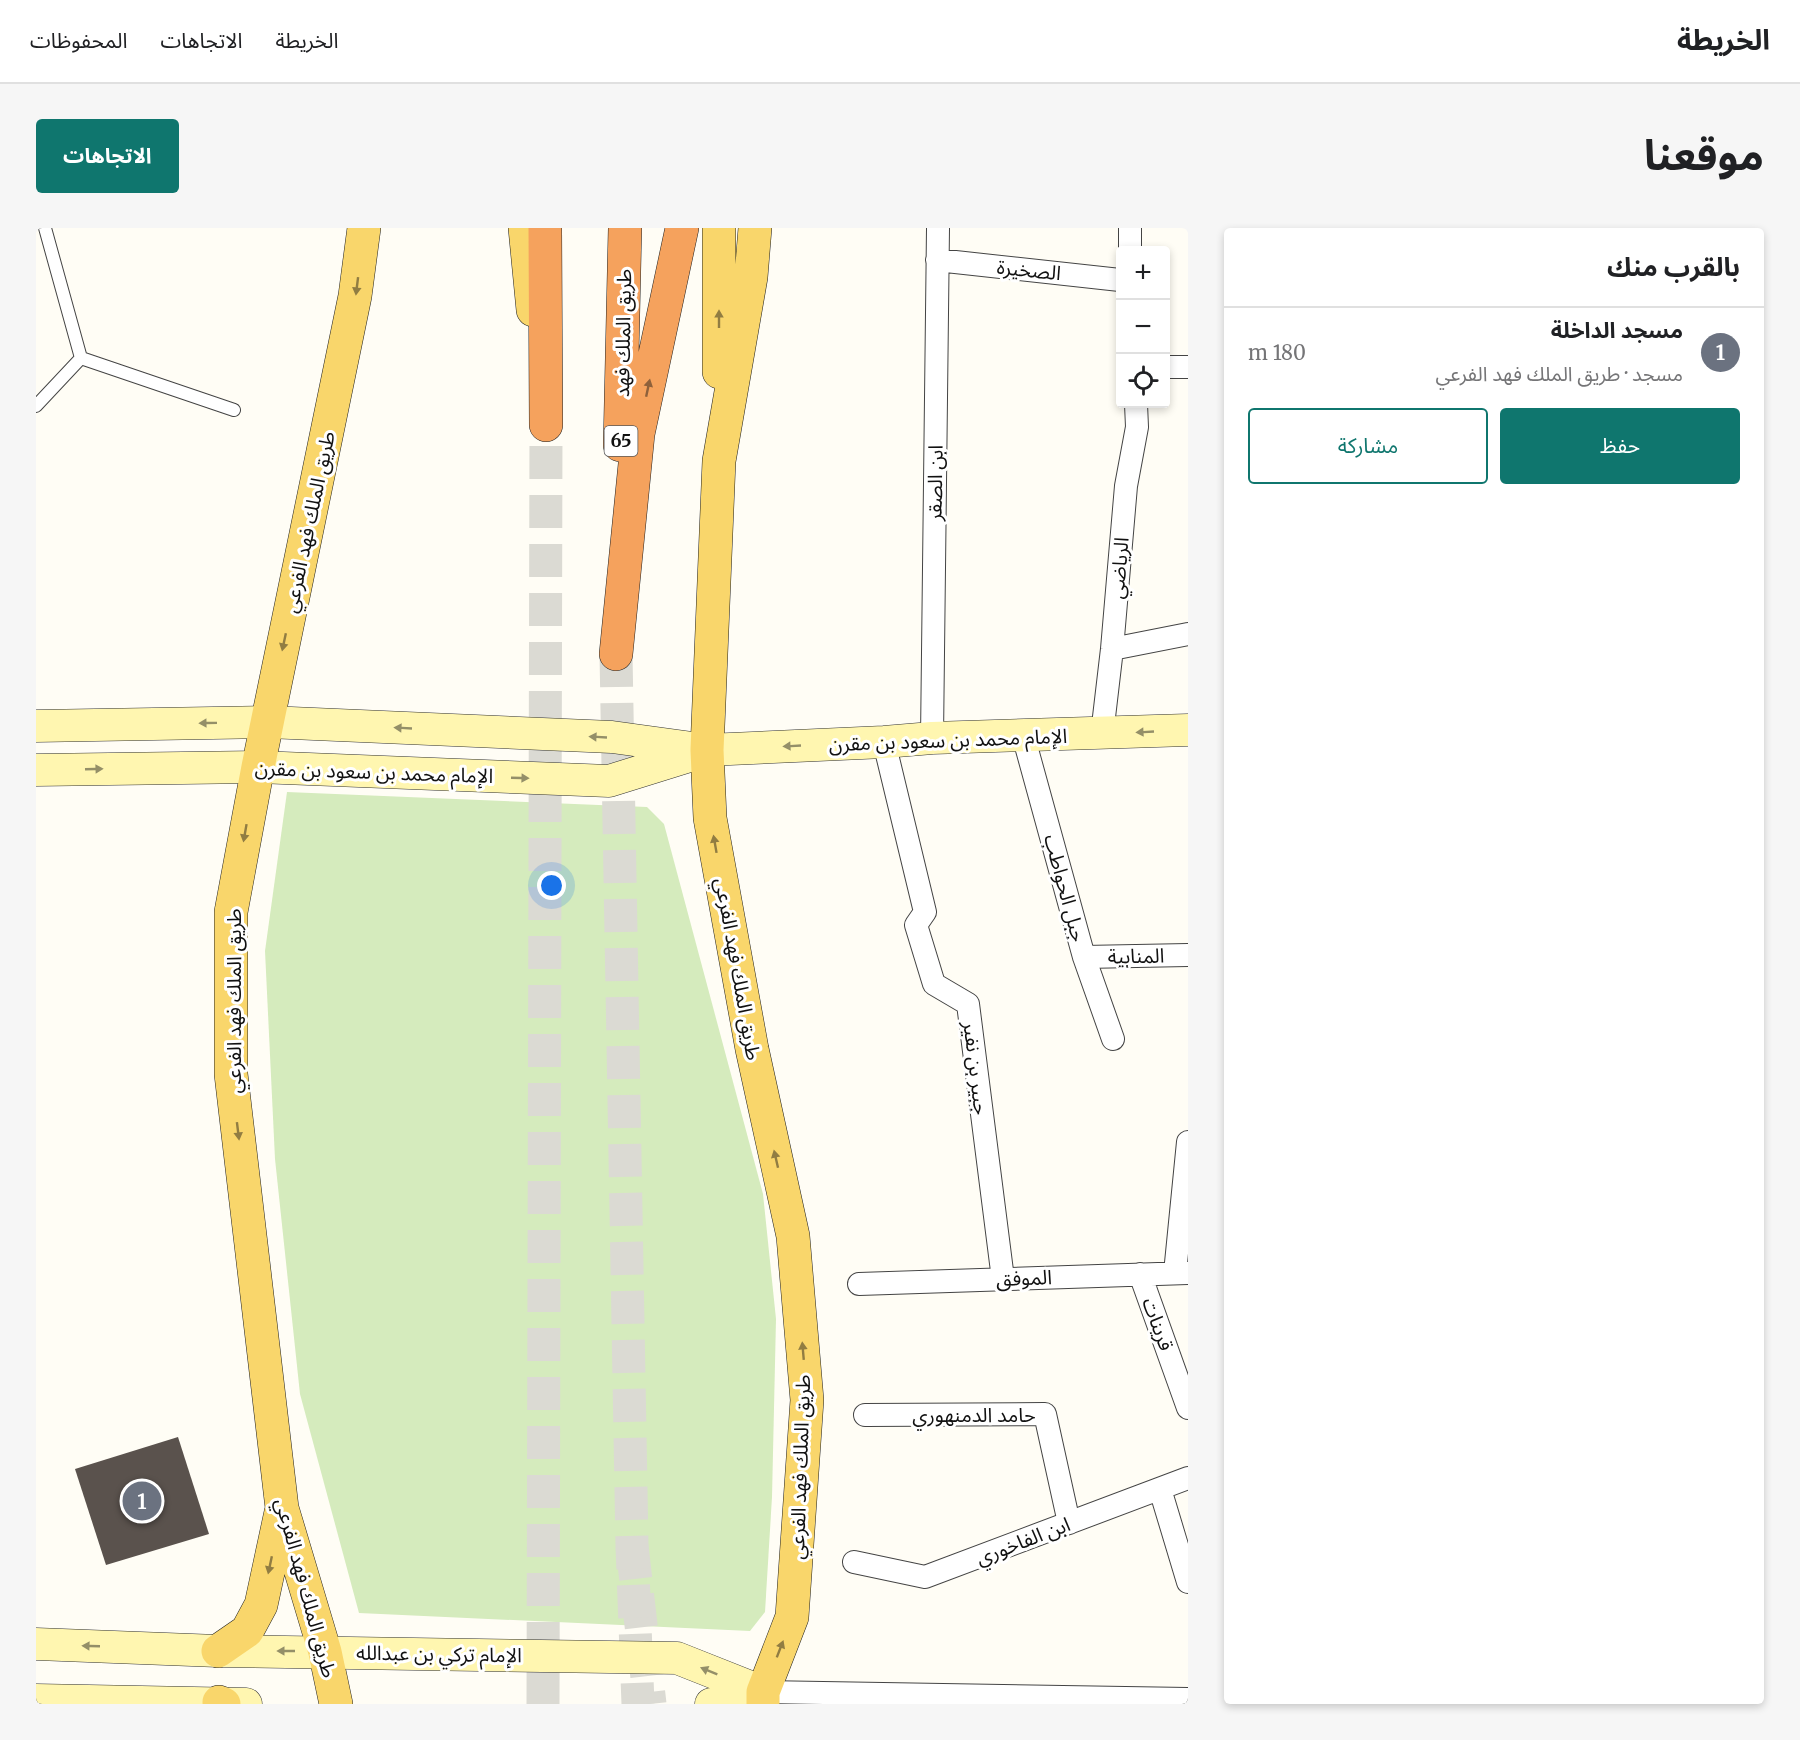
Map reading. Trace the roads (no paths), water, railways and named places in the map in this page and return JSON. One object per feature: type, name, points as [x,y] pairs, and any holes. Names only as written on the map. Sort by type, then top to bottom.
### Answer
[{"type":"highway","points":[[545,228],[546,425]]},
{"type":"highway","name":"طريق الملك فهد","points":[[625,228],[616,654],[638,434],[682,228]]},
{"type":"main road","name":"طريق الملك فهد الفرعي","points":[[336,1704],[324,1652],[282,1508],[231,1074],[231,912],[267,722],[355,296],[364,228]]},
{"type":"main road","points":[[525,228],[546,425]]},
{"type":"main road","points":[[719,228],[719,461]]},
{"type":"main road","name":"طريق الملك فهد الفرعي","points":[[755,228],[751,277],[719,461],[707,750],[710,818],[714,841],[752,1049],[793,1236],[807,1400],[792,1617],[763,1698]]},
{"type":"main road","points":[[218,1651],[247,1631],[261,1605],[282,1508]]},
{"type":"street","name":"ابن الصقر","points":[[932,738],[938,228]]},
{"type":"street","points":[[1130,228],[1130,246]]},
{"type":"street","name":"الصخيرة","points":[[937,260],[1116,280]]},
{"type":"street","points":[[1170,368],[1188,367]]},
{"type":"street","name":"الرياضي","points":[[1102,734],[1112,650],[1126,486],[1137,428],[1136,408]]},
{"type":"street","points":[[1112,650],[1188,634]]},
{"type":"street","name":"الإمام محمد بن سعود بن مقرن","points":[[36,726],[267,722],[612,737],[707,750],[932,738],[1188,730]]},
{"type":"street","name":"جبل الحواطب","points":[[1023,735],[1083,957],[1113,1039]]},
{"type":"street","name":"جبير بن نفير","points":[[884,742],[925,912],[916,925],[934,984],[968,1004],[1003,1279]]},
{"type":"street","name":"الإمام محمد بن سعود بن مقرن","points":[[36,770],[258,767],[609,781],[707,750]]},
{"type":"street","name":"المنابية","points":[[1083,957],[1188,955]]},
{"type":"street","name":"قرينات","points":[[1181,1273],[1188,1142]]},
{"type":"street","name":"الموفق","points":[[860,1284],[1181,1273]]},
{"type":"street","name":"قرينات","points":[[1140,1274],[1188,1408]]},
{"type":"street","name":"حامد الدمنهوري","points":[[865,1415],[1045,1414],[1069,1523]]},
{"type":"street","name":"ابن الفاخوري","points":[[854,1562],[925,1577],[1188,1478]]},
{"type":"street","points":[[1160,1489],[1188,1582]]},
{"type":"street","name":"الإمام تركي بن عبدالله","points":[[36,1644],[218,1651],[677,1658],[763,1698]]},
{"type":"street","name":"الإمام تركي بن عبدالله","points":[[711,1704],[763,1698],[1188,1699]]},
{"type":"street","points":[[42,1701],[230,1703]]},
{"type":"lane","points":[[45,228],[81,358]]},
{"type":"lane","points":[[36,406],[81,358]]},
{"type":"lane","points":[[81,358],[234,410]]},
{"type":"tunnel","points":[[543,1704],[546,425]]},
{"type":"tunnel","points":[[616,654],[632,1546],[638,1704]]},
{"type":"tunnel","points":[[632,1546],[650,1704]]},
{"type":"place","name":"مسجد الداخلة","points":[[142,1501]]}]
